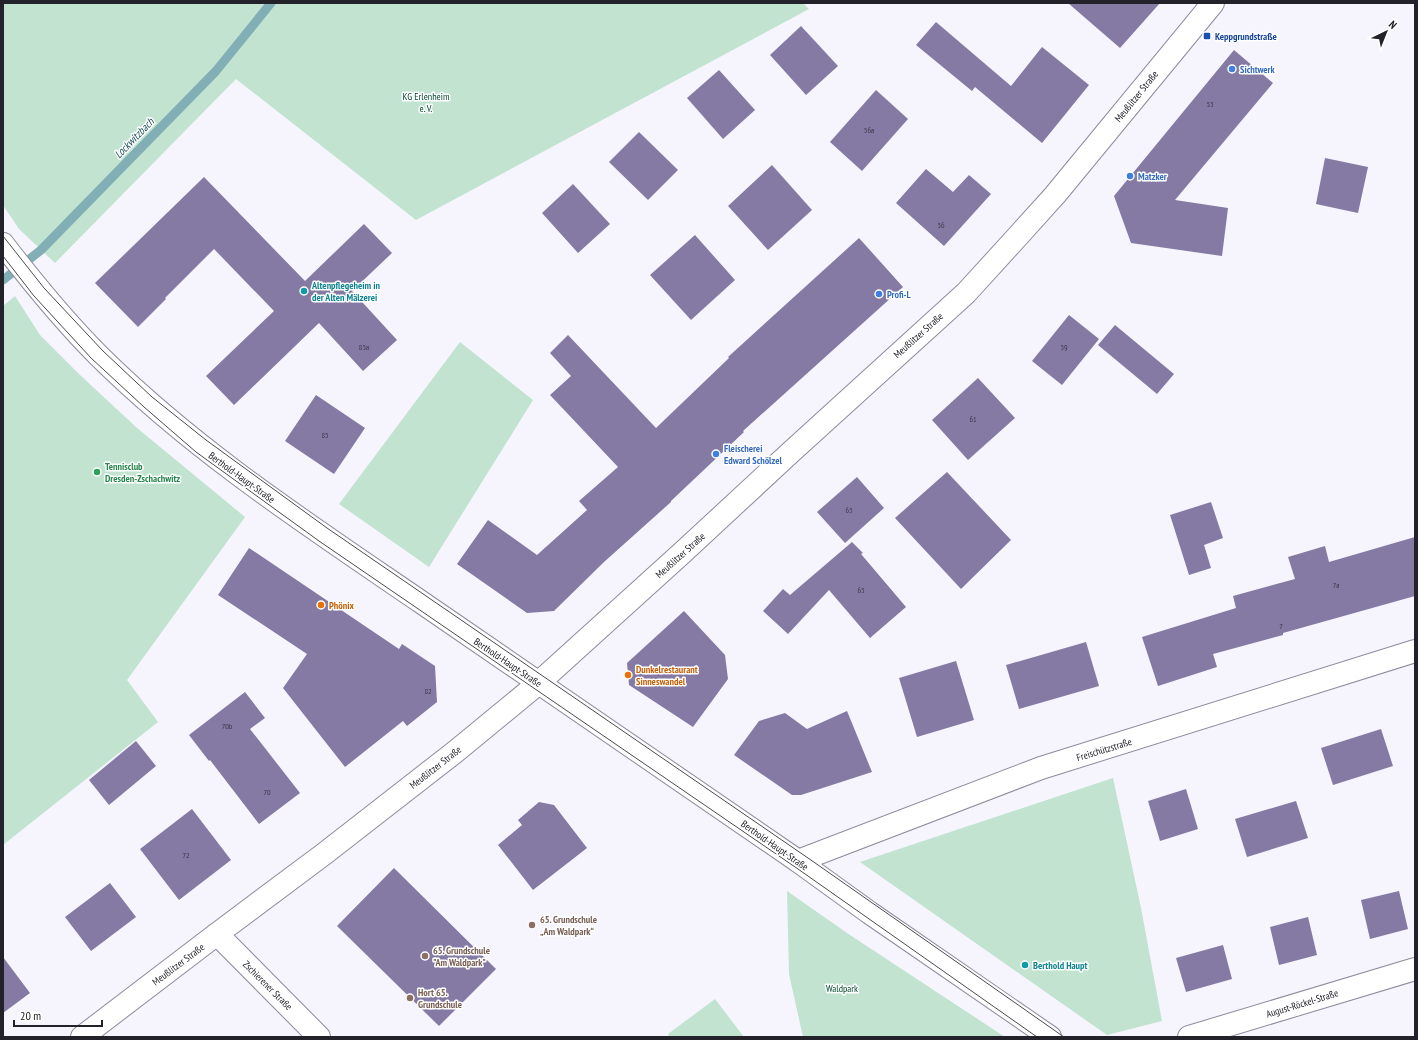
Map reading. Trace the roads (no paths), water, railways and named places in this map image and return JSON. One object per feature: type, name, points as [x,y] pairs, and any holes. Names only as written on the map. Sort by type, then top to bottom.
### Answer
[{"type":"street","name":"Meußlitzer Straße","points":[[82,1037],[324,854],[442,762],[538,683],[682,553],[790,452],[966,293],[1055,195],[1213,3]]},
{"type":"street","name":"Berthold-Haupt-Straße","points":[[3,244],[40,291],[98,355],[149,403],[201,447],[322,535],[798,861],[870,913],[1050,1037]]},
{"type":"street","name":"Freischützstraße","points":[[798,861],[1042,768],[1415,651]]},
{"type":"street","name":"Zschierener Straße","points":[[217,934],[319,1037]]},
{"type":"street","name":"August-Röckel-Straße","points":[[1189,1037],[1415,969]]},
{"type":"waterway","name":"Lockwitzbach","points":[[3,280],[41,250],[216,71],[271,3]]},
{"type":"tram line","points":[[3,236],[44,288],[103,351],[152,397],[206,440],[327,528],[808,858],[1064,1037]]},
{"type":"tram line","points":[[3,256],[34,296],[91,358],[196,452],[319,541],[798,869],[1037,1037]]},
{"type":"place","name":"Keppgrundstraße","points":[[1207,36]]},
{"type":"place","name":"Sichtwerk","points":[[1232,69]]},
{"type":"place","name":"Matzker","points":[[1130,176]]},
{"type":"place","name":"Altenpflegeheim in der Alten Mälzerei","points":[[304,291]]},
{"type":"place","name":"Profi-L","points":[[879,294]]},
{"type":"place","name":"Fleischerei Edward Schölzel","points":[[716,454]]},
{"type":"place","name":"Tennisclub Dresden-Zschachwitz","points":[[97,472]]},
{"type":"place","name":"Phönix","points":[[321,605]]},
{"type":"place","name":"Dunkelrestaurant Sinneswandel","points":[[628,675]]},
{"type":"place","name":"65. Grundschule „Am Waldpark“","points":[[532,925]]},
{"type":"place","name":"65. Grundschule \"Am Waldpark\"","points":[[425,956]]},
{"type":"place","name":"Berthold Haupt","points":[[1025,965]]},
{"type":"place","name":"Hort 65. Grundschule","points":[[410,998]]},
{"type":"park label","name":"KG Erlenheim e. V.","points":[[426,102]]},
{"type":"park label","name":"Waldpark","points":[[842,988]]}]
